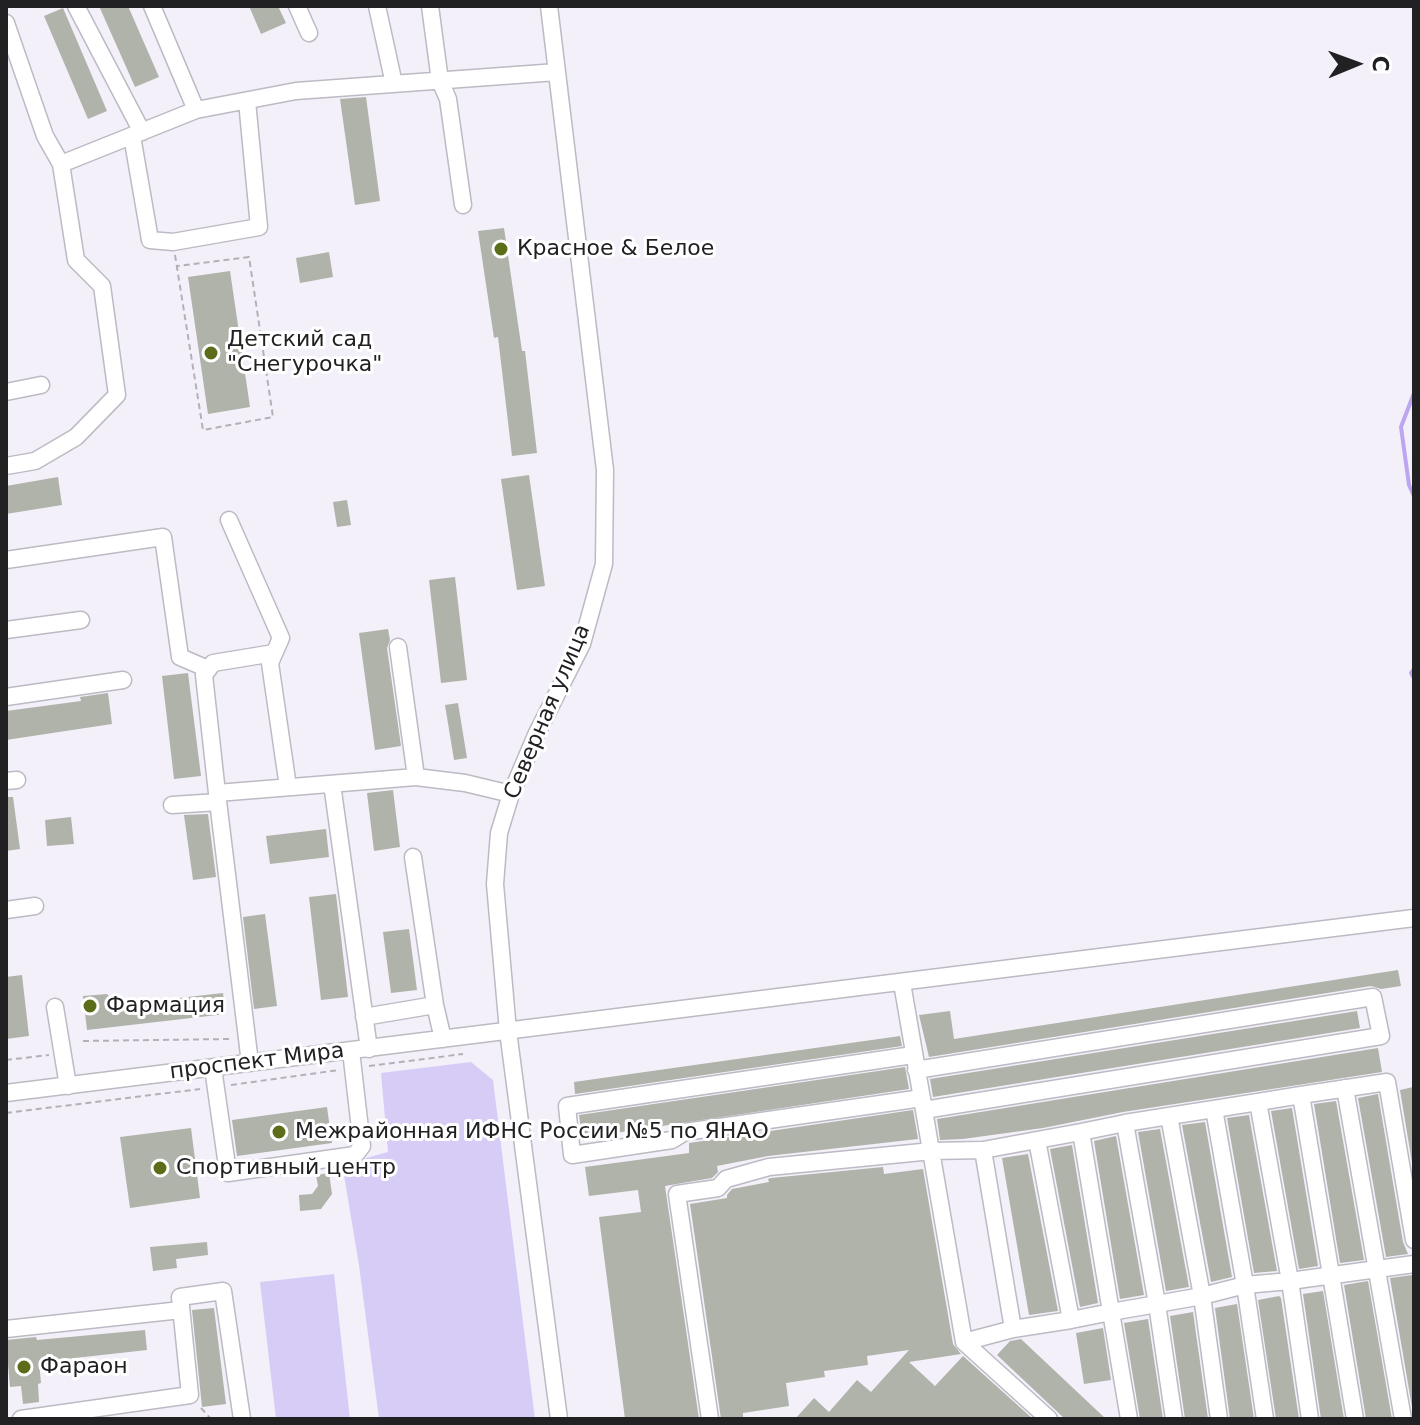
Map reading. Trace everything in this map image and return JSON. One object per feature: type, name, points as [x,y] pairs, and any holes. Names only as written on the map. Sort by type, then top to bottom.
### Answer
[{"type":"street","points":[[76,6],[137,134],[150,240],[173,242],[259,227],[247,101]]},
{"type":"street","points":[[152,6],[196,110]]},
{"type":"street","points":[[297,6],[309,33]]},
{"type":"street","points":[[377,6],[394,84]]},
{"type":"street","points":[[430,6],[440,81],[448,99],[463,205]]},
{"type":"street","name":"Северная улица","points":[[549,6],[605,470],[604,564],[582,644],[537,733],[511,794],[499,833],[495,884],[508,1031],[559,1419]]},
{"type":"street","points":[[6,23],[45,136],[61,164],[76,260],[102,286],[117,395],[76,437],[35,461],[6,466]]},
{"type":"street","points":[[61,164],[196,110],[296,91],[557,72]]},
{"type":"street","points":[[6,392],[41,385]]},
{"type":"street","points":[[229,520],[281,638],[270,663],[288,787]]},
{"type":"street","points":[[6,560],[163,537],[180,657],[208,669]]},
{"type":"street","points":[[6,630],[81,620]]},
{"type":"street","points":[[398,647],[416,777]]},
{"type":"street","points":[[250,1063],[204,675],[213,663],[274,653]]},
{"type":"street","points":[[6,697],[123,680]]},
{"type":"street","points":[[172,805],[288,787],[416,777],[465,783],[511,794]]},
{"type":"street","points":[[332,784],[369,1049]]},
{"type":"street","points":[[413,857],[443,1039]]},
{"type":"street","points":[[6,910],[35,906]]},
{"type":"street","name":"проспект Мира","points":[[6,1093],[1414,918]]},
{"type":"street","points":[[902,983],[964,1342],[1049,1419]]},
{"type":"street","points":[[1373,997],[1381,1036],[923,1104],[685,1132],[672,1140],[572,1155],[567,1106],[915,1062],[1373,997]]},
{"type":"street","points":[[364,1017],[435,1005]]},
{"type":"street","points":[[55,1007],[68,1086]]},
{"type":"street","points":[[213,1068],[228,1173],[355,1155],[362,1146],[351,1051]]},
{"type":"street","points":[[710,1419],[677,1194],[718,1188],[726,1179],[769,1167],[932,1151],[983,1150],[1125,1123],[1387,1082],[1414,1240]]},
{"type":"street","points":[[1345,1088],[1403,1419]]},
{"type":"street","points":[[1301,1095],[1355,1419]]},
{"type":"street","points":[[1258,1102],[1290,1281],[1310,1419]]},
{"type":"street","points":[[1214,1109],[1265,1419]]},
{"type":"street","points":[[1169,1116],[1202,1296],[1219,1419]]},
{"type":"street","points":[[1125,1123],[1174,1419]]},
{"type":"street","points":[[1081,1132],[1129,1419]]},
{"type":"street","points":[[1037,1140],[1071,1320]]},
{"type":"street","points":[[983,1150],[1013,1329]]},
{"type":"street","points":[[964,1342],[1013,1329],[1202,1296],[1245,1285],[1414,1264]]},
{"type":"street","points":[[30,1418],[81,1414],[190,1395],[180,1297],[223,1291],[242,1419]]},
{"type":"street","points":[[6,1329],[181,1310]]},
{"type":"path","points":[[173,242],[203,430],[273,417],[249,257],[177,266]]},
{"type":"path","points":[[83,1041],[247,1039]]},
{"type":"path","points":[[6,1060],[62,1054]]},
{"type":"path","points":[[6,1113],[463,1054]]},
{"type":"shaded area","points":[[471,1062],[493,1080],[535,1419],[379,1419],[344,1175],[361,1171],[359,1160],[388,1152],[381,1073]]},
{"type":"shaded area","points":[[334,1274],[350,1419],[276,1419],[260,1282]]},
{"type":"building","points":[[99,6],[128,6],[159,77],[135,87]]},
{"type":"building","points":[[249,6],[278,6],[286,23],[261,34]]},
{"type":"building","points":[[63,8],[107,111],[88,119],[44,16]]},
{"type":"building","points":[[366,97],[380,201],[355,205],[340,99]]},
{"type":"building","points":[[504,228],[522,351],[525,351],[537,453],[512,456],[498,337],[494,338],[478,231]]},
{"type":"building","points":[[329,252],[333,277],[300,283],[296,258]]},
{"type":"building","points":[[230,271],[250,407],[208,414],[188,277]]},
{"type":"building","points":[[529,475],[545,586],[517,590],[501,479]]},
{"type":"building","points":[[58,477],[62,505],[6,514],[6,486]]},
{"type":"building","points":[[347,500],[351,525],[337,527],[333,502]]},
{"type":"building","points":[[455,577],[467,680],[441,683],[429,580]]},
{"type":"building","points":[[388,629],[390,640],[387,648],[401,746],[375,750],[359,633]]},
{"type":"building","points":[[188,673],[201,776],[174,779],[162,676]]},
{"type":"building","points":[[108,693],[112,724],[6,740],[6,711],[81,701],[80,697]]},
{"type":"building","points":[[458,703],[467,758],[454,760],[445,705]]},
{"type":"building","points":[[393,790],[400,847],[374,851],[367,793]]},
{"type":"building","points":[[6,797],[13,797],[20,849],[6,851]]},
{"type":"building","points":[[208,814],[216,877],[193,880],[184,815]]},
{"type":"building","points":[[71,817],[74,844],[47,846],[45,820]]},
{"type":"building","points":[[326,829],[329,857],[270,864],[266,836]]},
{"type":"building","points":[[336,894],[348,997],[321,1000],[309,897]]},
{"type":"building","points":[[265,914],[277,1006],[254,1009],[243,917]]},
{"type":"building","points":[[409,929],[417,990],[391,993],[383,932]]},
{"type":"building","points":[[1398,970],[1401,986],[1381,989],[1371,986],[929,1057],[919,1015],[950,1011],[954,1039]]},
{"type":"building","points":[[22,975],[29,1036],[6,1039],[6,977]]},
{"type":"building","points":[[223,993],[226,1014],[87,1030],[83,996],[107,994],[117,1005]]},
{"type":"building","points":[[1357,1011],[1360,1028],[933,1097],[930,1079]]},
{"type":"building","points":[[900,1036],[902,1046],[575,1094],[574,1082]]},
{"type":"building","points":[[1378,1048],[1382,1072],[1123,1112],[1043,1128],[940,1140],[937,1119]]},
{"type":"building","points":[[905,1067],[909,1089],[582,1138],[579,1115]]},
{"type":"building","points":[[1413,1087],[1414,1096],[1414,1175],[1400,1090]]},
{"type":"building","points":[[1378,1094],[1403,1242],[1408,1254],[1386,1257],[1358,1098]]},
{"type":"building","points":[[1336,1101],[1364,1260],[1340,1263],[1314,1104]]},
{"type":"building","name":"Межрайонная ИФНС России №5 по ЯНАО","points":[[327,1107],[332,1143],[237,1156],[232,1120]]},
{"type":"building","points":[[1292,1108],[1318,1266],[1299,1269],[1271,1111]]},
{"type":"building","points":[[913,1110],[918,1139],[768,1156],[717,1166],[718,1172],[712,1178],[665,1186],[699,1419],[625,1419],[599,1217],[641,1212],[638,1190],[589,1196],[585,1167],[689,1153],[689,1143]]},
{"type":"building","points":[[1249,1115],[1277,1271],[1254,1273],[1227,1118]]},
{"type":"building","points":[[1205,1122],[1232,1277],[1211,1282],[1182,1125]]},
{"type":"building","name":"Спортивный центр","points":[[191,1128],[200,1198],[130,1208],[120,1137]]},
{"type":"building","points":[[1160,1129],[1189,1287],[1166,1291],[1138,1132]]},
{"type":"building","points":[[1116,1136],[1144,1295],[1120,1299],[1094,1141]]},
{"type":"building","points":[[1072,1145],[1098,1303],[1080,1307],[1050,1149]]},
{"type":"building","points":[[1028,1154],[1058,1311],[1029,1315],[1002,1158]]},
{"type":"building","points":[[883,1167],[884,1174],[923,1169],[953,1344],[961,1354],[909,1362],[935,1386],[963,1356],[1033,1419],[795,1419],[814,1398],[829,1412],[857,1380],[871,1392],[909,1350],[867,1356],[868,1365],[824,1371],[825,1377],[786,1383],[789,1406],[743,1413],[743,1419],[721,1419],[690,1204],[727,1198],[732,1189],[769,1182],[771,1178]]},
{"type":"building","points":[[329,1173],[332,1194],[321,1209],[300,1211],[299,1195],[312,1194],[318,1186],[316,1175]]},
{"type":"building","points":[[207,1242],[208,1255],[176,1259],[177,1268],[153,1271],[150,1247]]},
{"type":"building","points":[[1412,1275],[1414,1283],[1414,1419],[1390,1278]]},
{"type":"building","points":[[1368,1281],[1392,1419],[1366,1419],[1344,1285]]},
{"type":"building","points":[[1323,1291],[1344,1419],[1321,1419],[1303,1294]]},
{"type":"building","points":[[1279,1296],[1299,1419],[1276,1419],[1258,1300]]},
{"type":"building","points":[[1237,1304],[1254,1419],[1230,1419],[1215,1308]]},
{"type":"building","points":[[214,1308],[226,1404],[202,1407],[192,1310]]},
{"type":"building","points":[[1193,1312],[1208,1419],[1185,1419],[1170,1316]]},
{"type":"building","points":[[1148,1319],[1163,1419],[1140,1419],[1124,1323]]},
{"type":"building","points":[[1103,1328],[1111,1380],[1084,1384],[1076,1333]]},
{"type":"building","points":[[145,1330],[147,1350],[39,1362],[39,1402],[23,1404],[21,1386],[10,1387],[6,1340]]},
{"type":"building","points":[[1021,1339],[1106,1419],[1065,1419],[997,1355],[1010,1341]]},
{"type":"waterway","points":[[1414,393],[1401,427],[1409,485],[1414,496]]},
{"type":"waterway","points":[[1414,669],[1411,673],[1414,678]]},
{"type":"place","name":"Красное & Белое","points":[[501,249]]},
{"type":"place","name":"Детский сад \"Снегурочка\"","points":[[211,353]]},
{"type":"place","name":"Фармация","points":[[90,1006]]},
{"type":"place","name":"Межрайонная ИФНС России №5 по ЯНАО","points":[[279,1132]]},
{"type":"place","name":"Спортивный центр","points":[[160,1168]]},
{"type":"place","name":"Фараон","points":[[24,1367]]}]
